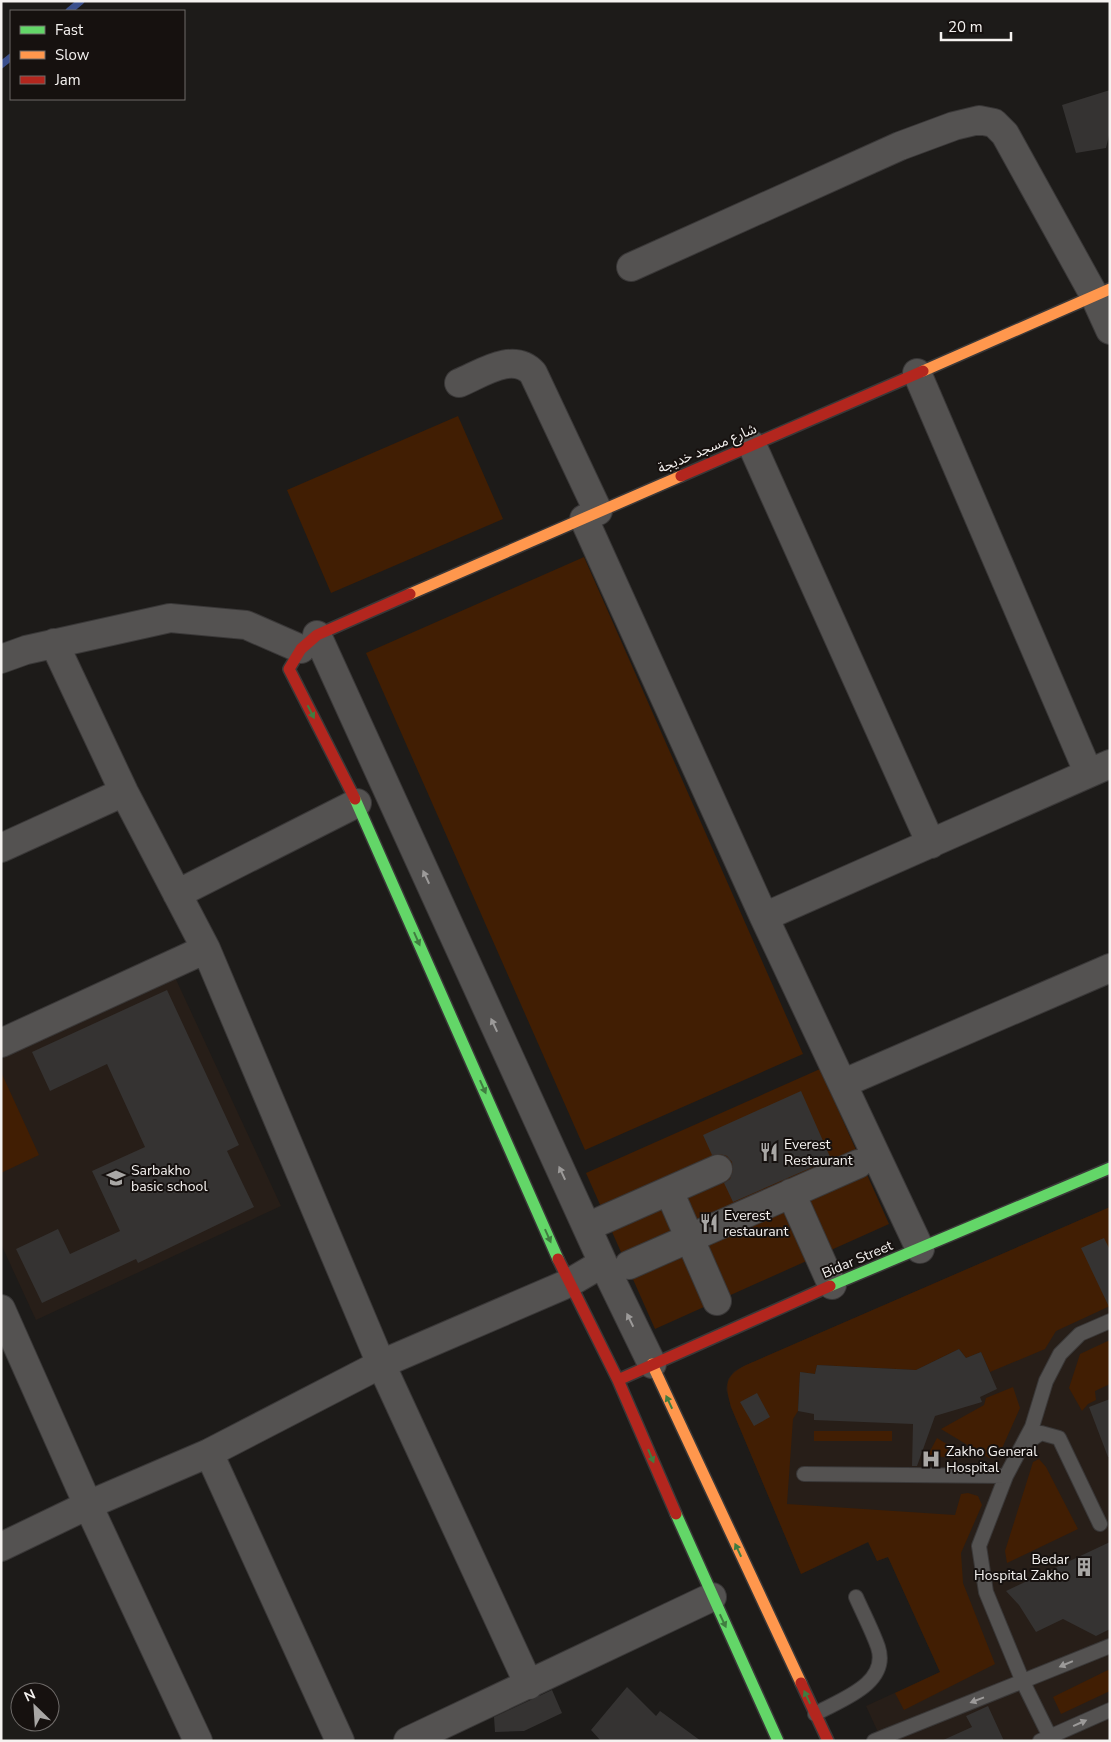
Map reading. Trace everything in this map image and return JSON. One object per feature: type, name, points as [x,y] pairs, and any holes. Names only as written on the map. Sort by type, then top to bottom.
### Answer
[{"type":"street","points":[[631,267],[900,146],[954,126],[980,120],[994,122],[1005,134],[1102,292],[1110,330]]},
{"type":"street","name":"شارع مسجد خديجة","points":[[309,642],[591,515],[1102,292]]},
{"type":"street","points":[[459,383],[508,363],[522,364],[533,373],[591,515],[764,917],[844,1083],[920,1249]]},
{"type":"street","points":[[764,917],[1099,768],[917,373]]},
{"type":"street","points":[[752,445],[931,844]]},
{"type":"street","points":[[1,659],[54,643],[170,618],[246,626],[309,642]]},
{"type":"street","points":[[309,642],[289,669],[357,803],[569,1284],[618,1380],[712,1597],[778,1741]]},
{"type":"street","points":[[309,642],[652,1364],[828,1741]]},
{"type":"street","points":[[54,643],[124,792],[206,949],[380,1364],[530,1685]]},
{"type":"street","points":[[1,848],[124,792]]},
{"type":"street","points":[[177,894],[357,803]]},
{"type":"street","points":[[1,1043],[206,949]]},
{"type":"street","points":[[844,1083],[1110,968]]},
{"type":"street","points":[[629,1265],[858,1164]]},
{"type":"street","name":"Bidar Street","points":[[618,1380],[832,1286],[1110,1168]]},
{"type":"street","points":[[586,1228],[718,1169]]},
{"type":"street","points":[[669,1191],[717,1301]]},
{"type":"street","points":[[792,1194],[832,1286]]},
{"type":"street","points":[[1,1547],[88,1505],[209,1453],[380,1364],[569,1284],[603,1263]]},
{"type":"street","points":[[1,1309],[88,1505],[198,1741]]},
{"type":"street","points":[[209,1453],[340,1741]]},
{"type":"street","points":[[408,1741],[530,1685],[712,1597]]},
{"type":"lane","points":[[1110,1321],[1080,1334],[1060,1354],[1046,1381],[1032,1427],[1006,1476],[979,1546],[986,1592],[1048,1739],[1110,1710]]},
{"type":"lane","points":[[1022,1446],[1041,1433],[1059,1438],[1100,1524]]},
{"type":"lane","points":[[804,1474],[1006,1476]]},
{"type":"lane","points":[[815,1714],[862,1689],[873,1679],[879,1663],[879,1648],[856,1597]]},
{"type":"lane","points":[[874,1741],[1110,1646]]},
{"type":"shaded area","points":[[458,416],[503,519],[331,593],[287,490]]},
{"type":"shaded area","points":[[584,557],[803,1054],[585,1150],[366,653]]},
{"type":"shaded area","points":[[173,973],[281,1206],[36,1320],[1,1244],[1,1052]]},
{"type":"shaded area","points":[[820,1069],[889,1224],[655,1329],[586,1173]]},
{"type":"shaded area","points":[[1,1072],[39,1155],[1,1173]]},
{"type":"shaded area","name":"Zakho General Hospital","points":[[1110,1207],[1110,1741],[882,1741],[866,1706],[940,1672],[888,1557],[877,1561],[869,1542],[801,1574],[731,1407],[726,1389],[728,1379],[734,1371],[746,1365]]},
{"type":"shaded area","points":[[1110,1207],[1110,1306],[1056,1331],[1045,1349],[990,1372],[981,1352],[966,1358],[959,1349],[916,1370],[817,1365],[815,1374],[800,1372],[798,1411],[793,1419],[787,1504],[955,1515],[961,1494],[968,1493],[978,1496],[982,1505],[961,1553],[963,1583],[995,1664],[904,1710],[895,1693],[940,1672],[888,1557],[877,1561],[868,1542],[801,1574],[731,1407],[727,1387],[730,1377],[746,1365]]},
{"type":"shaded area","points":[[1110,1340],[1110,1384],[1095,1391],[1096,1400],[1088,1404],[1082,1411],[1069,1388],[1080,1354]]},
{"type":"shaded area","points":[[1013,1387],[1020,1408],[999,1455],[989,1458],[941,1429],[984,1405],[986,1398]]},
{"type":"shaded area","points":[[814,1431],[892,1431],[892,1441],[814,1441]]},
{"type":"shaded area","points":[[937,1438],[958,1451],[958,1456],[951,1458],[928,1455]]},
{"type":"shaded area","points":[[1039,1459],[1046,1467],[1078,1529],[1007,1563],[1005,1551],[1033,1462]]},
{"type":"shaded area","points":[[1110,1669],[1110,1691],[1061,1714],[1053,1697]]},
{"type":"building","points":[[1110,90],[1110,131],[1106,148],[1076,153],[1062,105]]},
{"type":"building","points":[[167,990],[239,1145],[227,1151],[254,1207],[138,1263],[136,1259],[42,1303],[16,1249],[58,1229],[70,1254],[120,1231],[92,1171],[145,1147],[107,1064],[50,1091],[32,1052]]},
{"type":"building","name":"Everest Restaurant","points":[[801,1091],[831,1159],[733,1202],[724,1183],[730,1179],[733,1171],[732,1162],[727,1156],[720,1154],[712,1155],[703,1135]]},
{"type":"building","points":[[1104,1238],[1110,1250],[1110,1309],[1081,1248]]},
{"type":"building","points":[[959,1349],[966,1358],[981,1352],[997,1389],[980,1397],[982,1402],[935,1416],[917,1466],[912,1466],[913,1424],[814,1420],[814,1414],[798,1411],[800,1372],[815,1374],[817,1365],[916,1370]]},
{"type":"building","points":[[757,1393],[770,1417],[754,1426],[740,1402]]},
{"type":"building","points":[[1110,1399],[1110,1457],[1108,1457],[1089,1407]]},
{"type":"building","name":"Bedar Hospital Zakho","points":[[1110,1542],[1110,1629],[1096,1636],[1063,1619],[1036,1632],[1019,1605],[1006,1591]]},
{"type":"building","points":[[627,1687],[656,1716],[660,1711],[701,1741],[601,1741],[591,1730]]},
{"type":"building","points":[[552,1690],[562,1713],[524,1731],[495,1732],[494,1717]]},
{"type":"building","points":[[988,1706],[1004,1741],[941,1741],[972,1727],[966,1716]]},
{"type":"waterway","points":[[70,10],[81,1]]},
{"type":"waterway","points":[[1,65],[10,58]]},
{"type":"traffic: fast","points":[[355,799],[558,1259]]},
{"type":"traffic: fast","points":[[830,1286],[1110,1168]]},
{"type":"traffic: fast","points":[[676,1514],[778,1741]]},
{"type":"traffic: slow","points":[[923,371],[1110,289]]},
{"type":"traffic: slow","points":[[410,594],[681,476]]},
{"type":"traffic: slow","points":[[652,1364],[801,1683]]},
{"type":"traffic: jam","points":[[681,476],[923,371]]},
{"type":"traffic: jam","points":[[355,799],[289,669],[301,649],[317,635],[410,594]]},
{"type":"traffic: jam","points":[[558,1259],[618,1380],[676,1514]]},
{"type":"traffic: jam","points":[[618,1380],[830,1286]]},
{"type":"traffic: jam","points":[[801,1683],[828,1741]]},
{"type":"place","name":"Everest Restaurant","points":[[769,1152]]},
{"type":"place","name":"Sarbakho basic school","points":[[116,1178]]},
{"type":"place","name":"Everest restaurant","points":[[709,1223]]},
{"type":"place","name":"Zakho General Hospital","points":[[931,1459]]},
{"type":"place","name":"Bedar Hospital Zakho","points":[[1084,1567]]}]
